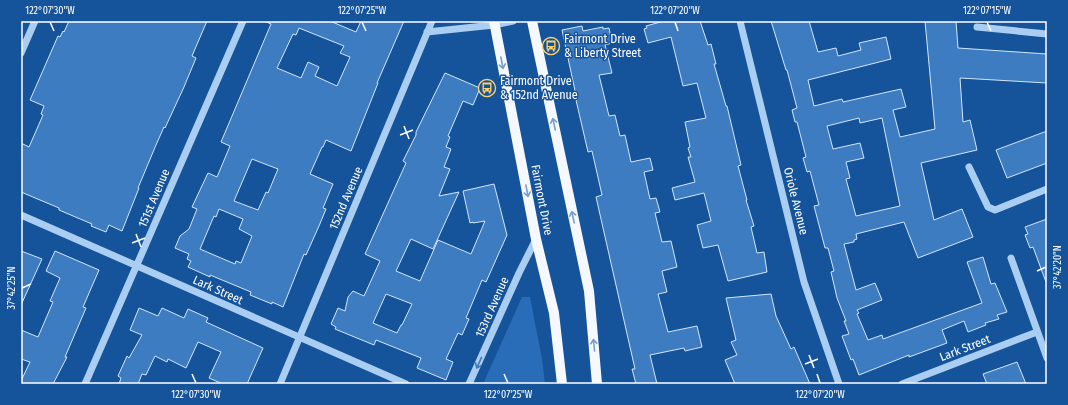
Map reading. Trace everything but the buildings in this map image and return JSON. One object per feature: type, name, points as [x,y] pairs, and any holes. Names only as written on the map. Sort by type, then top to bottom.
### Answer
[{"type":"main road","points":[[532,21],[589,291],[597,384]]},
{"type":"main road","name":"Fairmont Drive","points":[[494,23],[536,239],[554,313],[562,384]]},
{"type":"street","points":[[21,53],[35,21]]},
{"type":"street","name":"151st Avenue","points":[[85,384],[243,21]]},
{"type":"street","name":"152nd Avenue","points":[[280,384],[432,21]]},
{"type":"street","points":[[427,32],[513,21]]},
{"type":"street","name":"Oriole Avenue","points":[[740,21],[804,282],[839,384]]},
{"type":"street","points":[[977,28],[1047,34]]},
{"type":"street","points":[[969,167],[988,207],[995,210],[1047,189]]},
{"type":"street","name":"Lark Street","points":[[21,215],[406,384]]},
{"type":"street","name":"153rd Avenue","points":[[469,384],[536,239]]},
{"type":"street","points":[[1011,258],[1047,358]]},
{"type":"street","name":"Lark Street","points":[[902,384],[1037,332]]},
{"type":"shaded area","points":[[522,297],[530,297],[542,359],[545,384],[483,384]]},
{"type":"place","name":"Fairmont Drive & Liberty Street","points":[[551,46]]},
{"type":"place","name":"Fairmont Drive & 152nd Avenue","points":[[487,88]]}]
